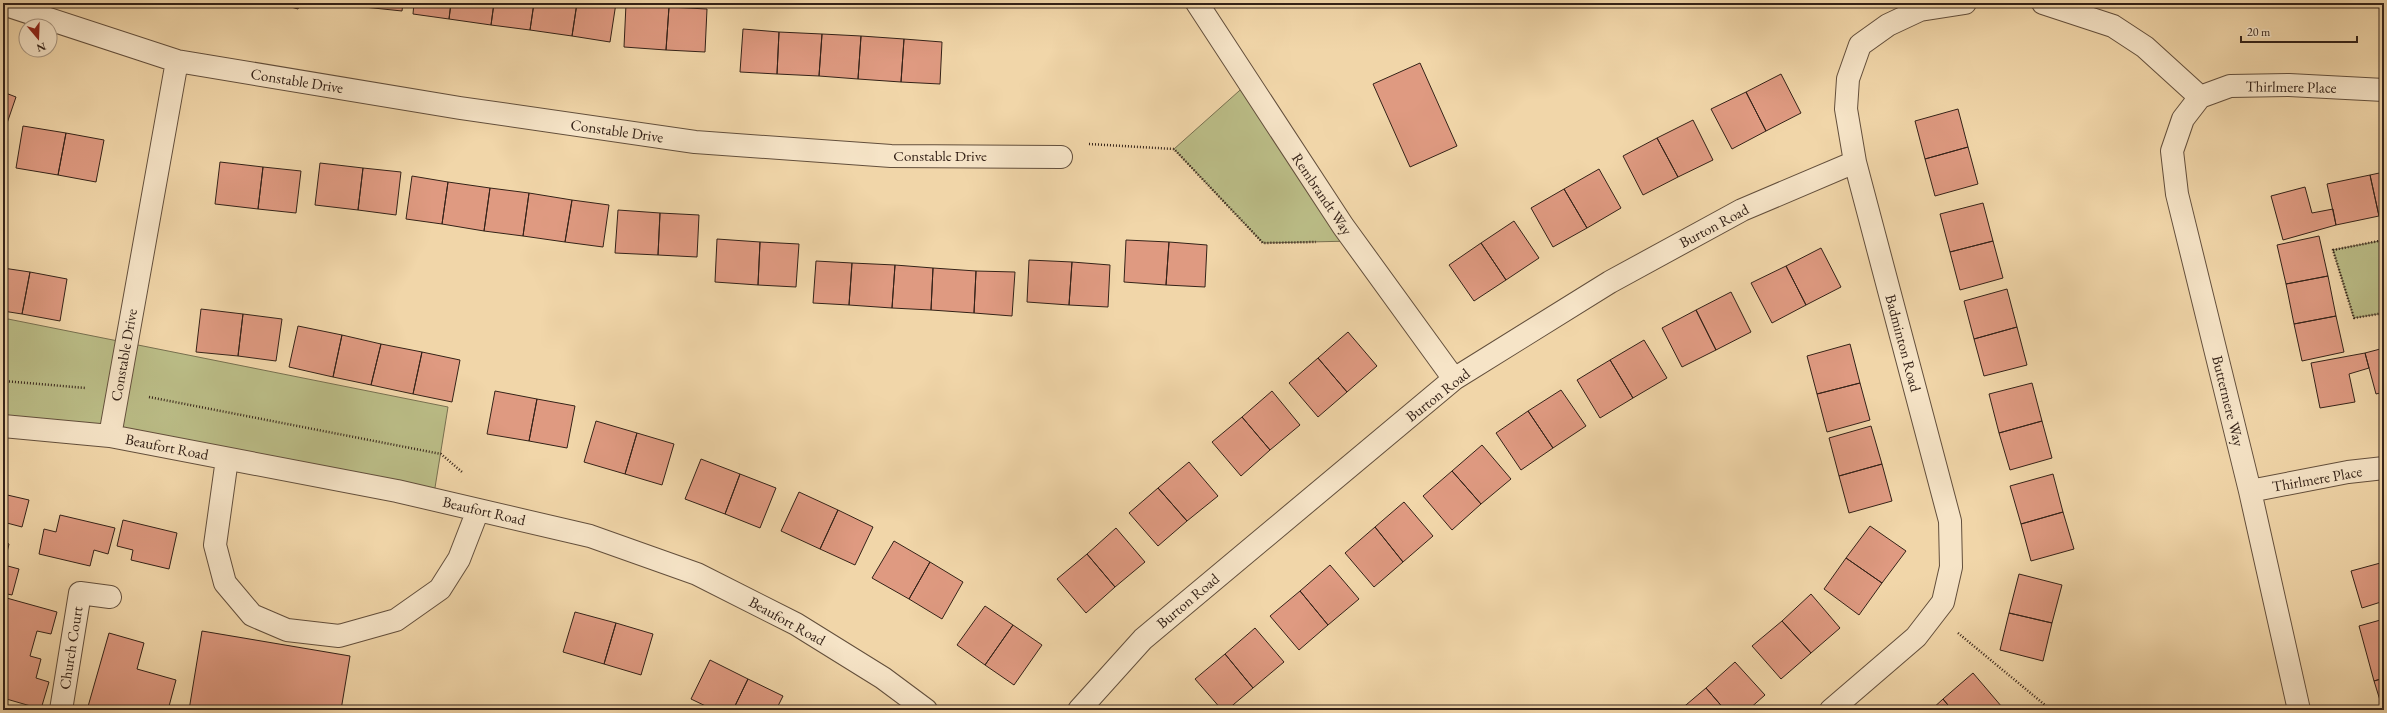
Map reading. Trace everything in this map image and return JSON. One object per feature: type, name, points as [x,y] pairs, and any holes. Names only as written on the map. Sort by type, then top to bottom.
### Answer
[{"type":"street","name":"Badminton Road","points":[[1831,710],[1916,637],[1943,602],[1951,567],[1950,521],[1855,162],[1846,109],[1848,79],[1860,45],[1888,25],[1920,10],[1965,3]]},
{"type":"street","points":[[2043,3],[2113,26],[2146,47],[2200,97]]},
{"type":"street","name":"Constable Drive","points":[[3,4],[177,62],[460,108],[695,142],[891,156],[1061,156]]},
{"type":"street","name":"Rembrandt Way","points":[[1198,5],[1354,241],[1454,379]]},
{"type":"street","name":"Constable Drive","points":[[110,436],[177,62]]},
{"type":"street","name":"Thirlmere Place","points":[[2200,97],[2230,86],[2289,85],[2384,90]]},
{"type":"street","name":"Buttermere Way","points":[[2200,97],[2183,119],[2172,151],[2177,194],[2250,491],[2299,710]]},
{"type":"street","name":"Burton Road","points":[[1079,710],[1143,638],[1454,379],[1610,282],[1742,210],[1855,162]]},
{"type":"street","name":"Beaufort Road","points":[[3,426],[110,436],[397,491],[590,536],[697,574],[796,624],[883,678],[926,710]]},
{"type":"street","points":[[227,459],[215,545],[225,583],[252,615],[287,630],[339,636],[396,620],[440,589],[459,559],[478,510]]},
{"type":"street","name":"Thirlmere Place","points":[[2250,491],[2348,472],[2384,468]]},
{"type":"street","name":"Church Court","points":[[61,710],[80,593],[110,597]]},
{"type":"path","points":[[1061,156],[1079,143],[1174,150],[1263,243],[1354,241]]},
{"type":"path","points":[[2384,240],[2334,250],[2354,318],[2384,313]]},
{"type":"path","points":[[3,381],[118,391],[441,454],[467,476]]},
{"type":"path","points":[[1935,614],[2051,710]]},
{"type":"green space","points":[[1248,83],[1354,241],[1263,243],[1174,149]]},
{"type":"green space","points":[[2384,240],[2384,313],[2354,318],[2333,250]]},
{"type":"green space","points":[[3,318],[448,407],[433,500],[3,426]]},
{"type":"building","points":[[277,3],[300,3],[298,9]]},
{"type":"building","points":[[333,3],[364,3],[364,7]]},
{"type":"building","points":[[364,3],[403,3],[402,11],[364,7]]},
{"type":"building","points":[[414,3],[451,3],[449,19],[413,14]]},
{"type":"building","points":[[451,3],[494,3],[491,25],[449,19]]},
{"type":"building","points":[[494,3],[534,3],[530,30],[491,25]]},
{"type":"building","points":[[534,3],[577,3],[572,36],[530,30]]},
{"type":"building","points":[[577,3],[616,3],[610,42],[572,36]]},
{"type":"building","points":[[626,4],[669,7],[666,50],[624,47]]},
{"type":"building","points":[[669,7],[707,9],[705,52],[666,50]]},
{"type":"building","points":[[743,29],[779,32],[777,74],[740,72]]},
{"type":"building","points":[[779,32],[822,34],[819,76],[777,74]]},
{"type":"building","points":[[822,34],[861,36],[858,79],[819,76]]},
{"type":"building","points":[[861,36],[904,39],[901,82],[858,79]]},
{"type":"building","points":[[904,39],[942,42],[940,84],[901,82]]},
{"type":"building","points":[[1420,63],[1457,146],[1410,167],[1373,84]]},
{"type":"building","points":[[1781,74],[1801,113],[1766,131],[1746,92]]},
{"type":"building","points":[[3,92],[16,97],[3,135]]},
{"type":"building","points":[[1746,92],[1766,131],[1732,149],[1711,109]]},
{"type":"building","points":[[1958,109],[1968,147],[1925,159],[1915,121]]},
{"type":"building","points":[[1693,120],[1713,160],[1678,177],[1657,138]]},
{"type":"building","points":[[23,126],[66,133],[58,175],[16,168]]},
{"type":"building","points":[[66,133],[104,140],[96,182],[58,175]]},
{"type":"building","points":[[1657,138],[1678,177],[1643,195],[1623,156]]},
{"type":"building","points":[[1968,147],[1978,184],[1935,196],[1925,159]]},
{"type":"building","points":[[220,162],[263,167],[258,209],[215,204]]},
{"type":"building","points":[[320,163],[363,168],[358,210],[315,205]]},
{"type":"building","points":[[263,167],[301,171],[296,213],[258,209]]},
{"type":"building","points":[[363,168],[401,172],[396,215],[358,210]]},
{"type":"building","points":[[1599,169],[1621,208],[1587,228],[1564,189]]},
{"type":"building","points":[[2384,172],[2384,215],[2379,216],[2370,175]]},
{"type":"building","points":[[2370,175],[2379,216],[2336,225],[2327,184]]},
{"type":"building","points":[[412,176],[448,182],[442,224],[406,219]]},
{"type":"building","points":[[448,182],[490,188],[484,231],[442,224]]},
{"type":"building","points":[[2305,187],[2312,213],[2333,209],[2336,225],[2283,240],[2271,196]]},
{"type":"building","points":[[490,188],[529,193],[523,236],[484,231]]},
{"type":"building","points":[[1564,189],[1587,228],[1553,247],[1531,208]]},
{"type":"building","points":[[529,193],[572,200],[565,242],[523,236]]},
{"type":"building","points":[[572,200],[609,205],[603,247],[565,242]]},
{"type":"building","points":[[1983,203],[1993,241],[1950,252],[1940,214]]},
{"type":"building","points":[[618,210],[660,213],[658,255],[615,253]]},
{"type":"building","points":[[660,213],[699,215],[697,257],[658,255]]},
{"type":"building","points":[[1514,221],[1539,258],[1506,280],[1481,243]]},
{"type":"building","points":[[2319,236],[2328,276],[2286,284],[2277,245]]},
{"type":"building","points":[[717,239],[760,242],[758,285],[715,282]]},
{"type":"building","points":[[1126,240],[1169,242],[1166,285],[1124,282]]},
{"type":"building","points":[[1993,241],[2003,278],[1960,290],[1950,252]]},
{"type":"building","points":[[760,242],[799,244],[796,287],[758,285]]},
{"type":"building","points":[[1169,242],[1207,245],[1205,287],[1166,285]]},
{"type":"building","points":[[1481,243],[1506,280],[1474,301],[1449,265]]},
{"type":"building","points":[[1821,248],[1841,287],[1806,305],[1786,266]]},
{"type":"building","points":[[1029,260],[1072,262],[1069,305],[1027,302]]},
{"type":"building","points":[[816,261],[852,263],[849,305],[813,303]]},
{"type":"building","points":[[1072,262],[1110,265],[1108,307],[1069,305]]},
{"type":"building","points":[[852,263],[895,265],[892,308],[849,305]]},
{"type":"building","points":[[895,265],[933,268],[931,310],[892,308]]},
{"type":"building","points":[[1786,266],[1806,305],[1772,323],[1751,283]]},
{"type":"building","points":[[3,268],[30,272],[22,314],[3,311]]},
{"type":"building","points":[[933,268],[976,271],[974,313],[931,310]]},
{"type":"building","points":[[976,271],[1015,272],[1012,316],[974,313]]},
{"type":"building","points":[[30,272],[67,279],[60,321],[22,314]]},
{"type":"building","points":[[2328,276],[2336,316],[2294,324],[2286,284]]},
{"type":"building","points":[[2007,289],[2017,327],[1974,339],[1964,301]]},
{"type":"building","points":[[1731,292],[1751,332],[1716,350],[1696,310]]},
{"type":"building","points":[[201,309],[243,314],[238,356],[196,352]]},
{"type":"building","points":[[1696,310],[1716,350],[1682,367],[1662,328]]},
{"type":"building","points":[[243,314],[282,319],[276,361],[238,356]]},
{"type":"building","points":[[2336,316],[2344,352],[2302,361],[2294,324]]},
{"type":"building","points":[[298,326],[342,335],[333,377],[289,367]]},
{"type":"building","points":[[2017,327],[2027,365],[1984,376],[1974,339]]},
{"type":"building","points":[[1348,332],[1377,366],[1347,392],[1318,358]]},
{"type":"building","points":[[342,335],[381,344],[371,385],[333,377]]},
{"type":"building","points":[[1644,340],[1667,378],[1633,398],[1610,360]]},
{"type":"building","points":[[381,344],[422,352],[413,394],[371,385]]},
{"type":"building","points":[[1850,344],[1860,383],[1817,394],[1807,356]]},
{"type":"building","points":[[2384,348],[2384,392],[2376,394],[2365,353]]},
{"type":"building","points":[[422,352],[460,360],[452,402],[413,394]]},
{"type":"building","points":[[2365,353],[2369,368],[2349,374],[2355,402],[2320,408],[2311,363]]},
{"type":"building","points":[[1318,358],[1347,392],[1318,417],[1289,383]]},
{"type":"building","points":[[1610,360],[1633,398],[1600,418],[1577,380]]},
{"type":"building","points":[[1860,383],[1870,420],[1827,432],[1817,394]]},
{"type":"building","points":[[2032,383],[2042,421],[1999,433],[1989,394]]},
{"type":"building","points":[[1561,390],[1586,426],[1553,448],[1528,411]]},
{"type":"building","points":[[495,391],[537,399],[529,441],[487,434]]},
{"type":"building","points":[[1272,391],[1300,425],[1270,450],[1242,417]]},
{"type":"building","points":[[537,399],[575,406],[567,448],[529,441]]},
{"type":"building","points":[[1528,411],[1553,448],[1521,470],[1496,433]]},
{"type":"building","points":[[1242,417],[1270,450],[1241,476],[1212,442]]},
{"type":"building","points":[[596,421],[637,433],[625,474],[584,462]]},
{"type":"building","points":[[2042,421],[2052,458],[2010,470],[1999,433]]},
{"type":"building","points":[[1871,426],[1882,464],[1839,476],[1829,438]]},
{"type":"building","points":[[637,433],[674,444],[662,485],[625,474]]},
{"type":"building","points":[[1482,445],[1511,479],[1481,504],[1452,471]]},
{"type":"building","points":[[701,459],[740,474],[725,514],[685,499]]},
{"type":"building","points":[[1189,462],[1218,496],[1187,521],[1158,488]]},
{"type":"building","points":[[1882,464],[1892,501],[1849,513],[1839,476]]},
{"type":"building","points":[[1452,471],[1481,504],[1452,530],[1423,496]]},
{"type":"building","points":[[740,474],[776,488],[760,528],[725,514]]},
{"type":"building","points":[[2053,474],[2063,512],[2021,524],[2010,486]]},
{"type":"building","points":[[1158,488],[1187,521],[1158,546],[1129,513]]},
{"type":"building","points":[[799,492],[838,510],[820,549],[781,531]]},
{"type":"building","points":[[3,494],[29,500],[22,527],[7,523],[3,538]]},
{"type":"building","points":[[1404,502],[1433,536],[1403,562],[1375,527]]},
{"type":"building","points":[[838,510],[873,527],[855,565],[820,549]]},
{"type":"building","points":[[2063,512],[2074,549],[2031,561],[2021,524]]},
{"type":"building","points":[[60,515],[115,528],[108,554],[94,550],[90,566],[39,554],[44,529],[56,532]]},
{"type":"building","points":[[123,520],[177,533],[169,569],[131,560],[133,550],[117,546]]},
{"type":"building","points":[[1870,526],[1906,551],[1882,583],[1846,558]]},
{"type":"building","points":[[1375,527],[1403,562],[1374,587],[1345,553]]},
{"type":"building","points":[[1116,528],[1145,562],[1115,587],[1087,554]]},
{"type":"building","points":[[3,541],[9,544],[4,565],[19,569],[12,595],[3,593]]},
{"type":"building","points":[[894,541],[930,562],[909,599],[872,578]]},
{"type":"building","points":[[1087,554],[1115,587],[1086,613],[1057,579]]},
{"type":"building","points":[[1846,558],[1882,583],[1859,615],[1824,589]]},
{"type":"building","points":[[930,562],[963,582],[942,619],[909,599]]},
{"type":"building","points":[[2384,562],[2384,601],[2362,608],[2351,571]]},
{"type":"building","points":[[1330,565],[1359,599],[1328,625],[1300,591]]},
{"type":"building","points":[[2019,574],[2062,585],[2052,623],[2009,613]]},
{"type":"building","points":[[1300,591],[1328,625],[1299,650],[1270,616]]},
{"type":"building","points":[[1811,594],[1840,628],[1811,653],[1782,621]]},
{"type":"building","points":[[3,597],[57,612],[51,634],[37,631],[30,656],[41,659],[36,678],[49,682],[41,709],[3,698]]},
{"type":"building","points":[[985,606],[1013,625],[985,665],[957,645]]},
{"type":"building","points":[[575,612],[616,623],[604,664],[563,652]]},
{"type":"building","points":[[2009,613],[2052,623],[2043,661],[2000,650]]},
{"type":"building","points":[[2384,619],[2384,678],[2374,681],[2359,626]]},
{"type":"building","points":[[1782,621],[1811,653],[1781,679],[1752,646]]},
{"type":"building","points":[[616,623],[653,634],[641,675],[604,664]]},
{"type":"building","points":[[1013,625],[1042,645],[1014,685],[985,665]]},
{"type":"building","points":[[1255,628],[1284,662],[1253,688],[1225,654]]},
{"type":"building","points":[[202,631],[350,656],[341,710],[189,710]]},
{"type":"building","points":[[109,633],[144,643],[137,669],[176,680],[168,710],[87,710]]},
{"type":"building","points":[[1225,654],[1253,688],[1227,710],[1222,710],[1195,679]]},
{"type":"building","points":[[710,660],[748,679],[733,710],[714,710],[691,699]]},
{"type":"building","points":[[1735,662],[1765,695],[1748,710],[1725,710],[1706,688]]},
{"type":"building","points":[[1973,673],[2002,707],[1998,710],[1952,710],[1943,699]]},
{"type":"building","points":[[2384,678],[2384,710],[2383,710],[2374,681]]},
{"type":"building","points":[[748,679],[783,696],[776,710],[733,710]]},
{"type":"building","points":[[1706,688],[1725,710],[1680,710]]},
{"type":"building","points":[[1943,699],[1952,710],[1931,710]]}]
